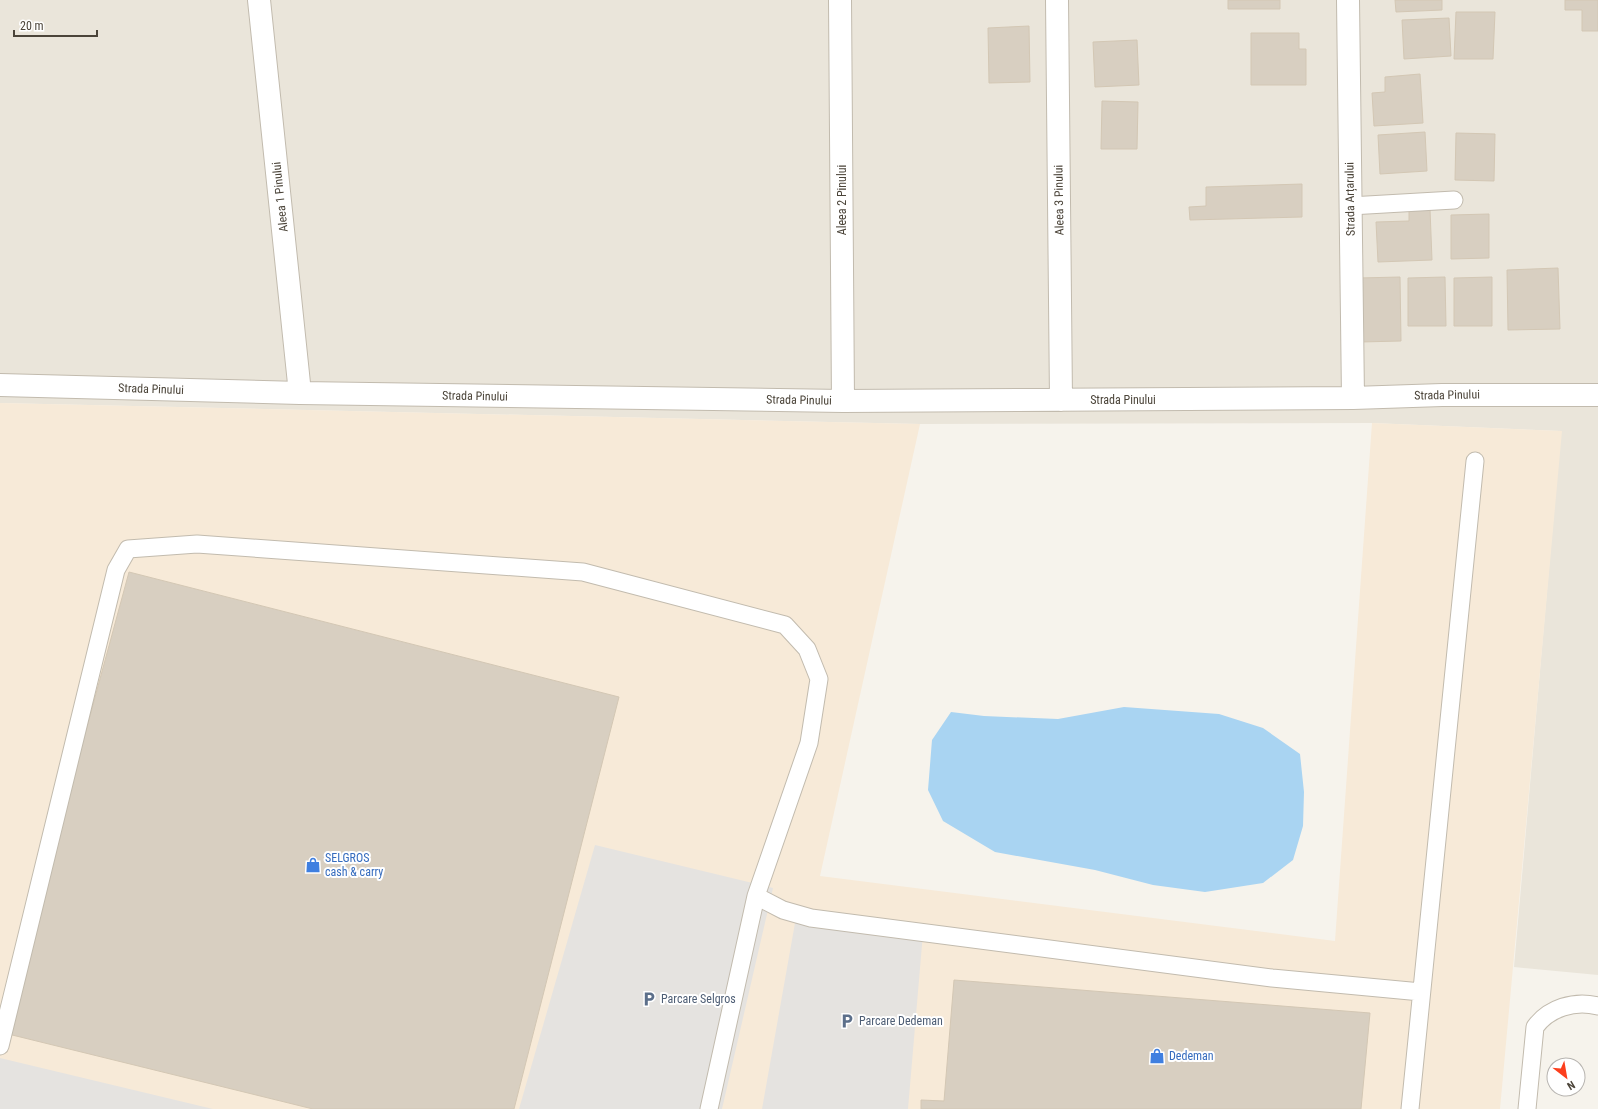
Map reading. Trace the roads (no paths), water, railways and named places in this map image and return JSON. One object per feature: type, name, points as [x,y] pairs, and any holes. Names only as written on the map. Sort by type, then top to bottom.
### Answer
[{"type":"street","name":"Aleea 1 Pinului","points":[[259,0],[300,393]]},
{"type":"street","name":"Aleea 2 Pinului","points":[[840,0],[843,401]]},
{"type":"street","name":"Aleea 3 Pinului","points":[[1057,0],[1061,400]]},
{"type":"street","name":"Strada Arțarului","points":[[1348,0],[1353,398]]},
{"type":"street","name":"Strada Pinului","points":[[0,385],[300,393],[843,401],[1353,398],[1442,395],[1598,395]]},
{"type":"lane","points":[[1350,206],[1454,200]]},
{"type":"lane","points":[[1410,1109],[1475,461]]},
{"type":"lane","points":[[0,1046],[116,570],[128,549],[197,544],[583,572],[785,625],[807,649],[819,679],[809,743],[756,896],[709,1109]]},
{"type":"lane","points":[[756,896],[783,910],[811,918],[1272,978],[1421,992]]},
{"type":"lane","points":[[1527,1109],[1535,1027],[1542,1018],[1555,1009],[1573,1005],[1598,1006]]},
{"type":"water","points":[[1124,707],[1219,714],[1263,728],[1300,754],[1304,792],[1303,826],[1293,860],[1263,883],[1205,892],[1153,885],[1095,870],[995,852],[943,821],[928,790],[932,740],[951,712],[984,716],[1058,719]]},
{"type":"place","name":"SELGROS cash & carry","points":[[313,865]]},
{"type":"place","name":"Parcare Selgros","points":[[649,999]]},
{"type":"place","name":"Parcare Dedeman","points":[[847,1021]]},
{"type":"place","name":"Dedeman","points":[[1157,1056]]}]
